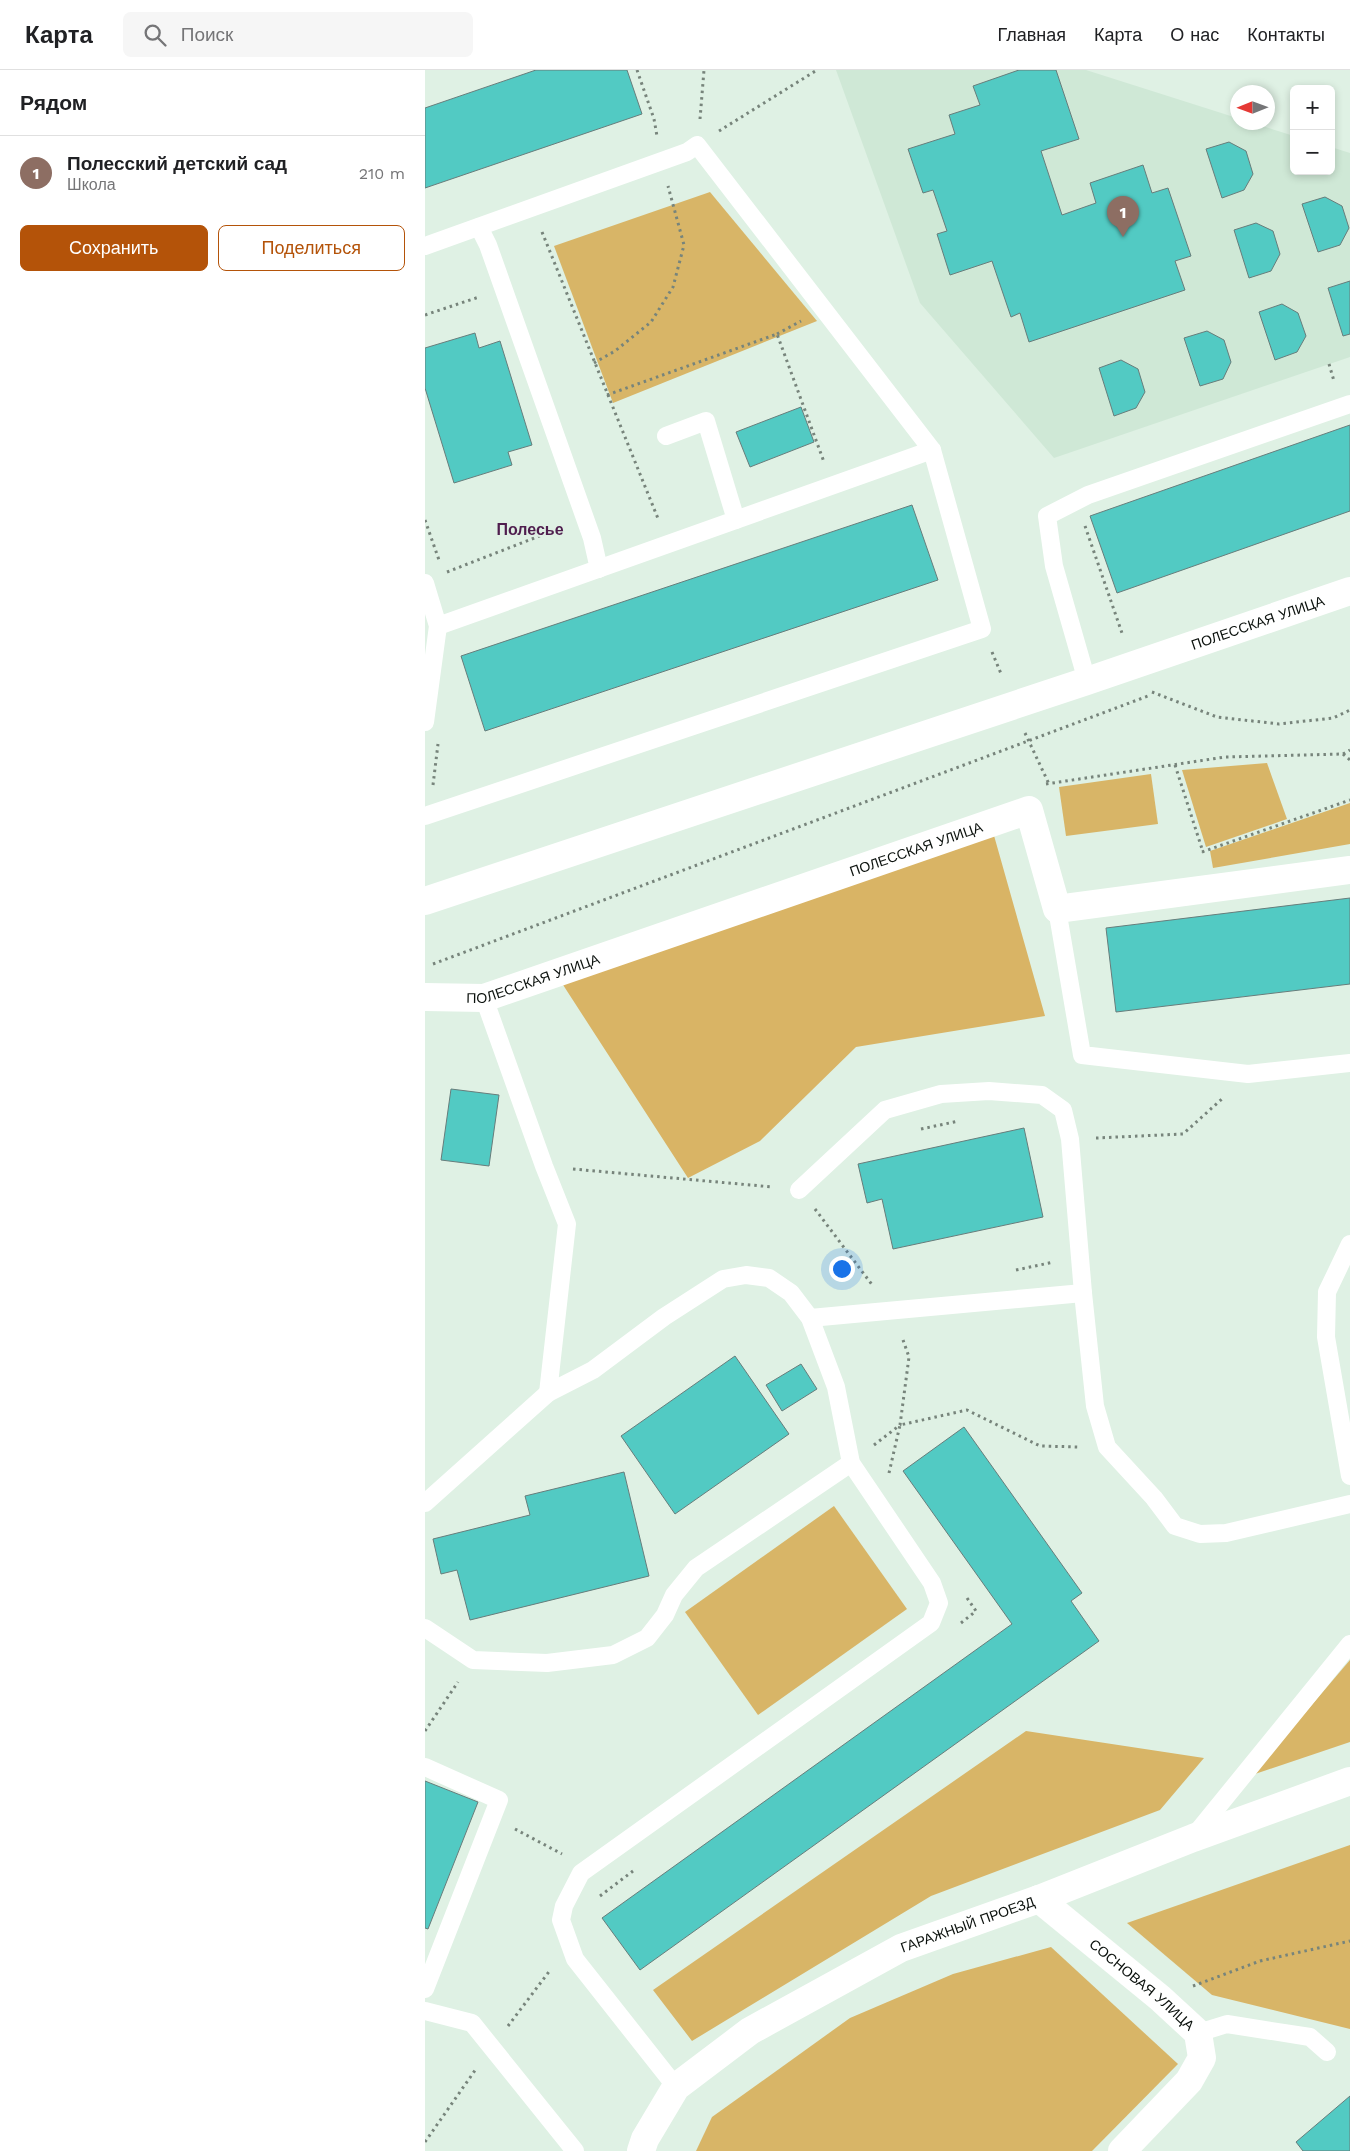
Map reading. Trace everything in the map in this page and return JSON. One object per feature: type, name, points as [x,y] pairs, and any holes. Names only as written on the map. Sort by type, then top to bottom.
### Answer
[{"type":"street","name":"ПОЛЕССКАЯ УЛИЦА","points":[[425,901],[1087,681],[1350,591]]},
{"type":"street","name":"ПОЛЕССКАЯ УЛИЦА","points":[[425,997],[484,998],[1029,810],[1057,909]]},
{"type":"street","points":[[1057,909],[1350,870]]},
{"type":"street","name":"ГАРАЖНЫЙ ПРОЕЗД","points":[[641,2151],[645,2139],[676,2087],[750,2030],[901,1948],[1039,1899],[1193,1838],[1350,1781]]},
{"type":"street","name":"СОСНОВАЯ УЛИЦА","points":[[1039,1899],[1159,1998],[1198,2033],[1202,2058],[1189,2081],[1122,2151]]},
{"type":"lane","points":[[425,246],[687,152],[697,144],[932,450],[983,629],[425,816]]},
{"type":"lane","points":[[479,227],[504,289],[592,538],[599,569]]},
{"type":"lane","points":[[1087,681],[1054,566],[1047,516],[1088,495],[1350,404]]},
{"type":"lane","points":[[666,436],[706,421],[736,520]]},
{"type":"lane","points":[[438,626],[932,450]]},
{"type":"lane","points":[[425,583],[438,626],[425,722]]},
{"type":"lane","points":[[1057,909],[1082,1055],[1248,1074],[1350,1063]]},
{"type":"lane","points":[[484,998],[544,1166],[567,1224],[547,1393]]},
{"type":"lane","points":[[799,1190],[885,1110],[941,1094],[989,1091],[1042,1095],[1063,1110],[1071,1139],[1083,1293],[1095,1406],[1107,1447],[1154,1498],[1175,1526],[1200,1534],[1226,1533],[1350,1504]]},
{"type":"lane","points":[[1350,1244],[1327,1292],[1326,1337],[1350,1476]]},
{"type":"lane","points":[[425,1503],[547,1393],[593,1370],[664,1317],[723,1280],[746,1275],[769,1278],[791,1293],[811,1318],[836,1387],[851,1463],[932,1583],[939,1603],[931,1623],[581,1873],[564,1906],[561,1920],[565,1937],[575,1959],[676,2087]]},
{"type":"lane","points":[[811,1318],[1083,1293]]},
{"type":"lane","points":[[425,1628],[473,1660],[547,1663],[613,1655],[647,1638],[665,1615],[674,1595],[696,1568],[851,1463]]},
{"type":"lane","points":[[1193,1838],[1350,1644]]},
{"type":"lane","points":[[425,1767],[499,1800],[425,1989]]},
{"type":"lane","points":[[425,2011],[472,2023],[575,2151]]},
{"type":"lane","points":[[1198,2033],[1227,2024],[1310,2037],[1327,2052]]},
{"type":"path","points":[[594,364],[615,351],[651,322],[673,287],[684,245],[661,161],[654,119],[637,70]]},
{"type":"path","points":[[697,144],[704,70]]},
{"type":"path","points":[[697,144],[817,70]]},
{"type":"path","points":[[531,208],[668,544]]},
{"type":"path","points":[[425,315],[504,289]]},
{"type":"path","points":[[607,395],[777,334],[806,319]]},
{"type":"path","points":[[777,334],[833,486]]},
{"type":"path","points":[[425,520],[441,564]]},
{"type":"path","points":[[1084,523],[1132,665],[1154,694],[1217,717],[1279,724],[1333,718],[1350,710]]},
{"type":"path","points":[[447,581],[444,573],[562,528]]},
{"type":"path","points":[[427,967],[1154,694]]},
{"type":"path","points":[[433,786],[439,737]]},
{"type":"path","points":[[1343,754],[1350,760]]},
{"type":"path","points":[[1175,765],[1204,858]]},
{"type":"path","points":[[1202,852],[1350,800]]},
{"type":"path","points":[[1071,1139],[1183,1134],[1248,1074]]},
{"type":"path","points":[[913,1131],[960,1121]]},
{"type":"path","points":[[544,1166],[799,1190],[892,1311],[909,1357],[900,1425],[881,1508]]},
{"type":"path","points":[[1008,1272],[1056,1261]]},
{"type":"path","points":[[851,1463],[900,1425],[967,1410],[1040,1446],[1107,1447]]},
{"type":"path","points":[[425,1731],[473,1660]]},
{"type":"path","points":[[492,1817],[589,1868]]},
{"type":"path","points":[[1159,1998],[1260,1961],[1350,1941]]},
{"type":"shaded area","points":[[836,70],[1086,70],[1230,116],[1230,130],[1275,130],[1290,135],[1290,175],[1335,175],[1335,148],[1350,153],[1350,357],[1054,458],[920,303]]},
{"type":"shaded area","points":[[710,192],[817,321],[613,403],[554,246]]},
{"type":"shaded area","points":[[1267,763],[1287,819],[1206,847],[1182,770]]},
{"type":"shaded area","points":[[1151,774],[1158,824],[1066,836],[1059,787]]},
{"type":"shaded area","points":[[1350,803],[1350,844],[1213,868],[1210,851]]},
{"type":"shaded area","points":[[993,832],[1045,1016],[856,1047],[760,1141],[688,1178],[556,974]]},
{"type":"shaded area","points":[[834,1506],[907,1609],[758,1715],[685,1612]]},
{"type":"shaded area","points":[[1350,1660],[1350,1742],[1252,1775]]},
{"type":"shaded area","points":[[1026,1731],[1204,1758],[1160,1810],[931,1896],[692,2041],[653,1990]]},
{"type":"shaded area","points":[[1350,1845],[1350,2029],[1212,1995],[1127,1923]]},
{"type":"shaded area","points":[[1051,1947],[1178,2064],[1092,2151],[696,2151],[712,2117],[850,2018],[953,1974]]},
{"type":"building","points":[[536,70],[627,70],[642,114],[425,188],[425,108]]},
{"type":"building","points":[[1019,70],[1056,70],[1079,139],[1041,151],[1062,215],[1096,203],[1090,183],[1143,165],[1152,193],[1168,188],[1191,256],[1175,261],[1185,290],[1029,342],[1020,313],[1011,317],[992,261],[950,275],[937,234],[947,231],[933,190],[923,193],[908,149],[955,134],[949,115],[980,105],[973,86]]},
{"type":"building","points":[[1229,142],[1246,151],[1253,174],[1244,190],[1222,198],[1206,149]]},
{"type":"building","points":[[1325,197],[1342,206],[1349,228],[1340,245],[1318,252],[1302,204]]},
{"type":"building","points":[[1256,223],[1273,231],[1280,254],[1271,271],[1249,278],[1234,230]]},
{"type":"building","points":[[1350,281],[1350,334],[1343,336],[1328,288]]},
{"type":"building","points":[[1282,304],[1298,313],[1306,336],[1297,352],[1275,360],[1259,312]]},
{"type":"building","points":[[1207,331],[1224,340],[1231,362],[1223,379],[1200,386],[1184,338]]},
{"type":"building","points":[[475,333],[479,348],[500,341],[532,445],[508,452],[512,465],[454,483],[425,388],[425,348]]},
{"type":"building","points":[[1121,360],[1138,369],[1145,392],[1136,408],[1114,416],[1099,368]]},
{"type":"building","points":[[801,407],[814,442],[750,467],[736,432]]},
{"type":"building","points":[[1350,425],[1350,511],[1117,593],[1090,516]]},
{"type":"building","points":[[912,505],[938,580],[485,731],[461,656]]},
{"type":"building","points":[[1350,898],[1350,984],[1116,1012],[1106,928]]},
{"type":"building","points":[[451,1089],[499,1095],[489,1166],[441,1160]]},
{"type":"building","points":[[1024,1128],[1043,1217],[893,1249],[882,1199],[867,1203],[858,1164]]},
{"type":"building","points":[[735,1356],[789,1434],[675,1514],[621,1436]]},
{"type":"building","points":[[801,1364],[817,1389],[782,1411],[766,1385]]},
{"type":"building","points":[[964,1427],[1082,1593],[1071,1601],[1099,1641],[640,1970],[602,1918],[1012,1624],[903,1471]]},
{"type":"building","points":[[624,1472],[649,1576],[470,1620],[457,1570],[441,1574],[433,1539],[530,1515],[525,1496]]},
{"type":"building","points":[[425,1781],[478,1802],[428,1929],[425,1928]]},
{"type":"building","points":[[1350,2096],[1350,2151],[1303,2151],[1296,2142]]},
{"type":"place","name":"Полесский детский сад","points":[[1123,237]]},
{"type":"district","name":"Полесье","points":[[530,529]]}]
